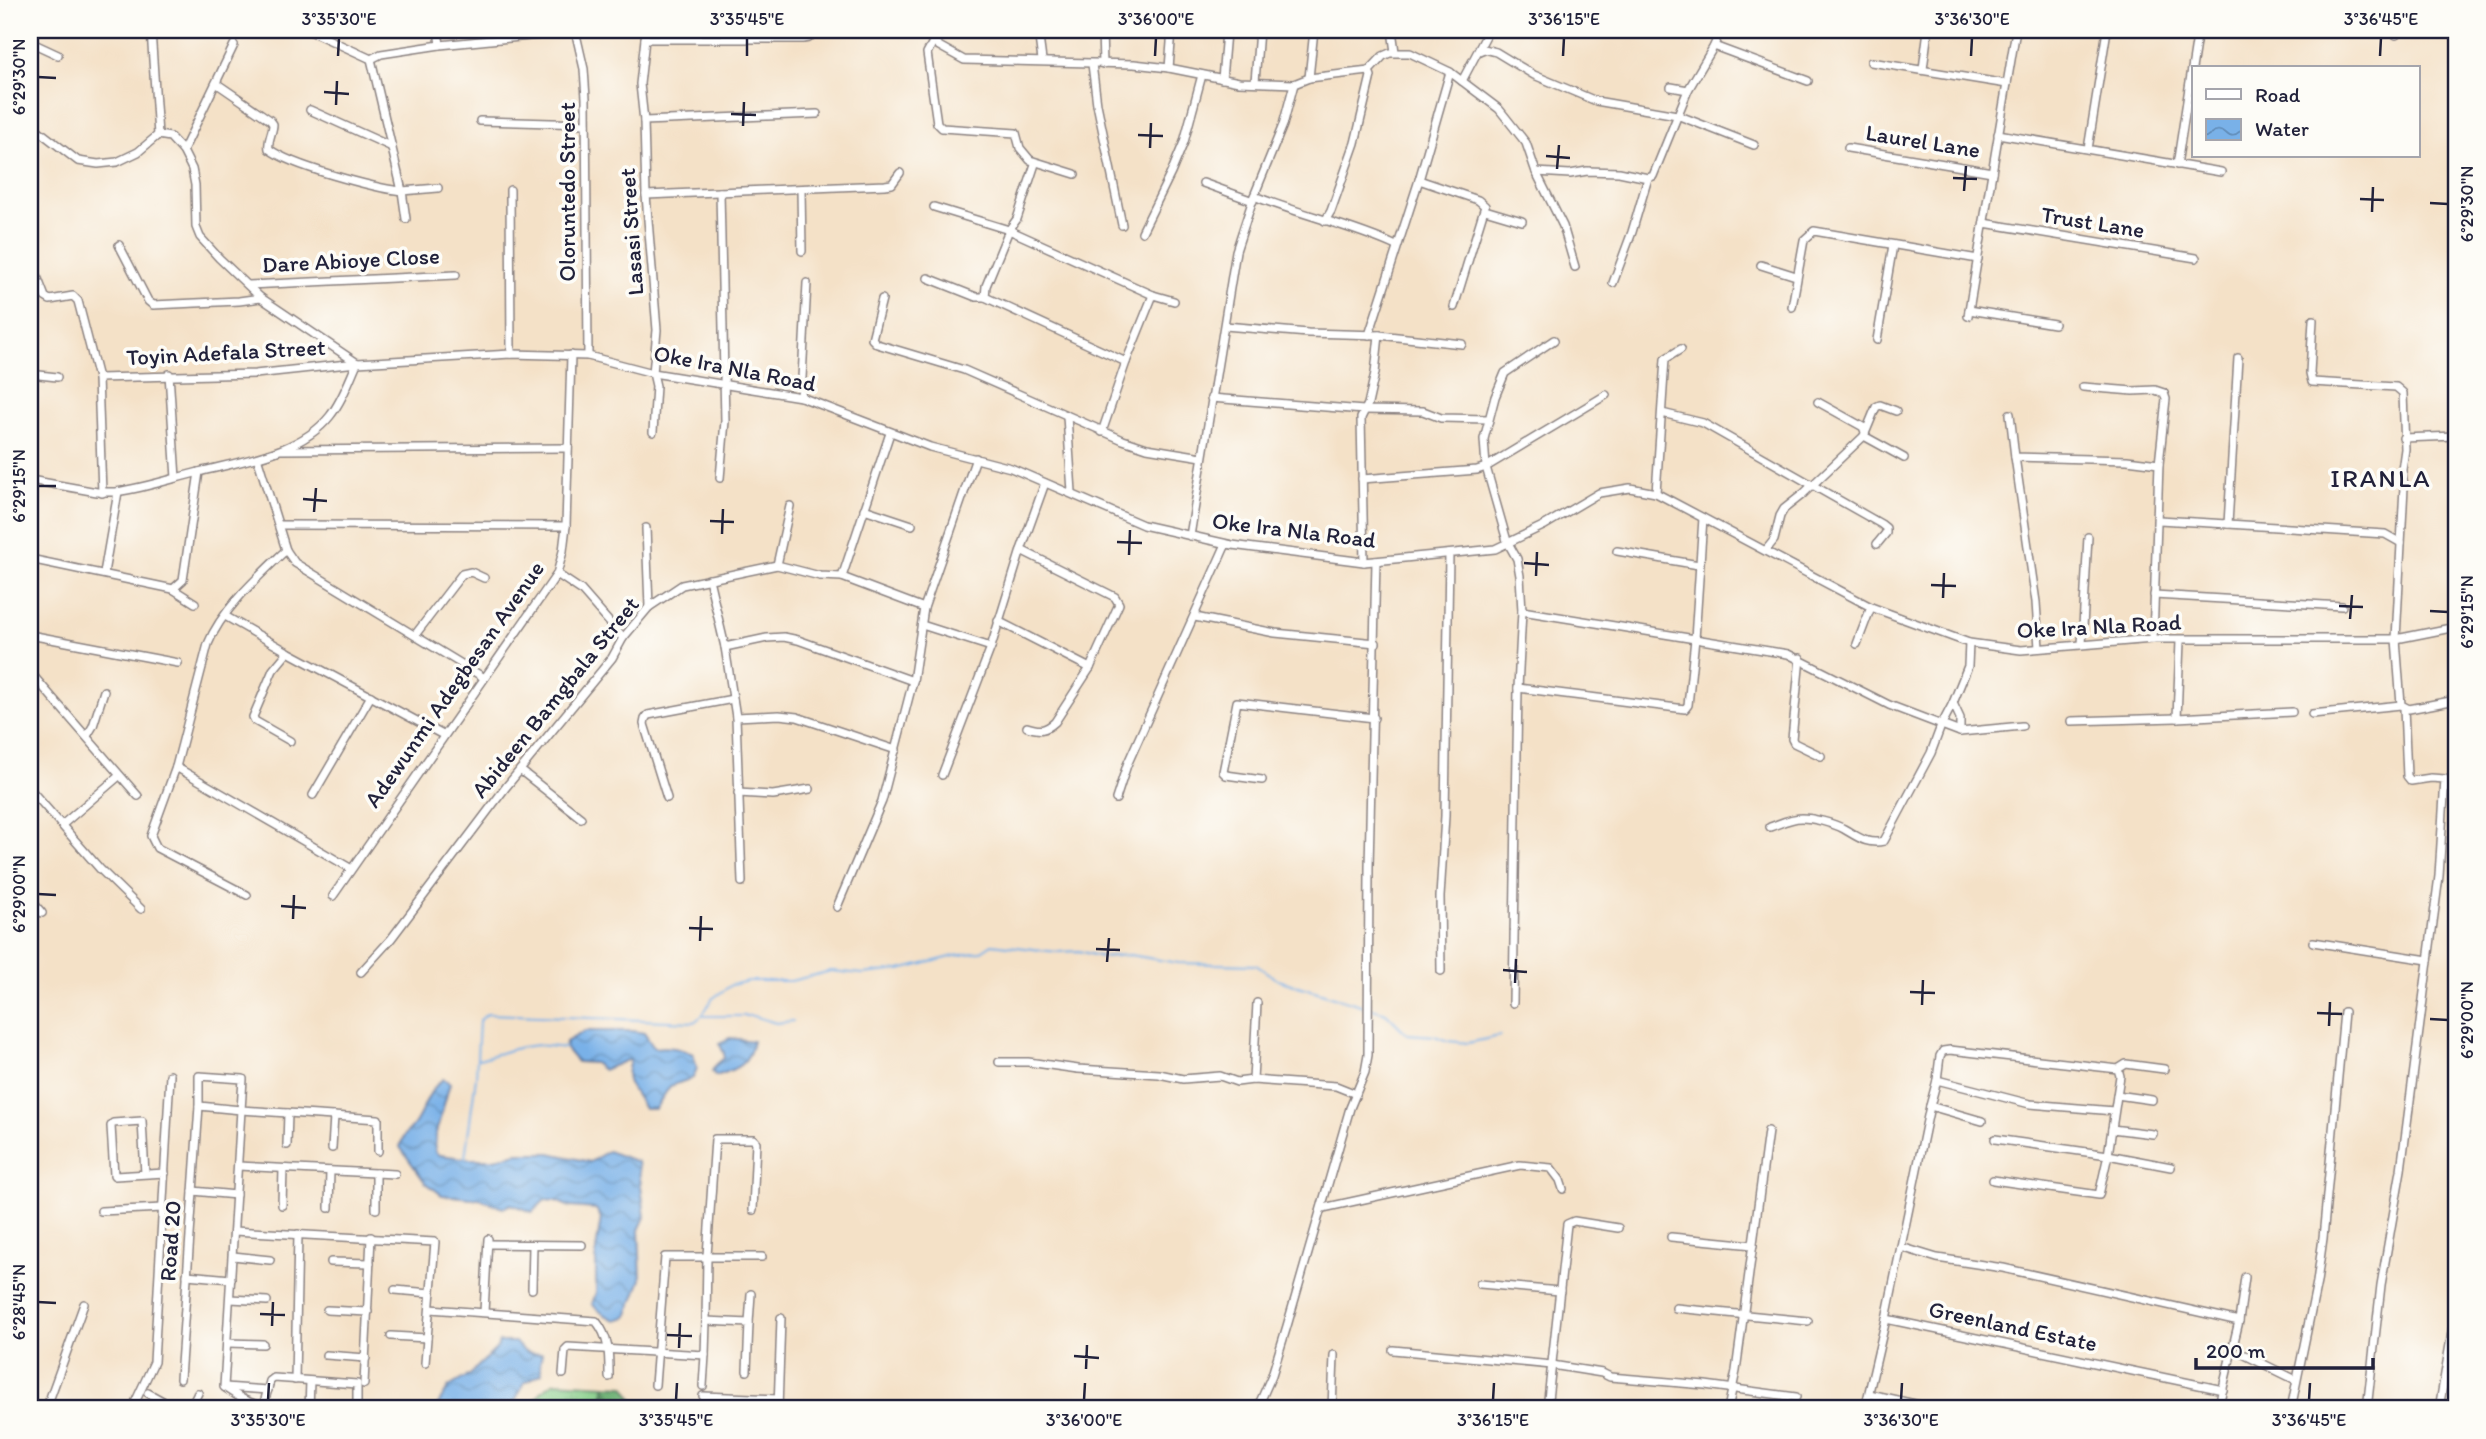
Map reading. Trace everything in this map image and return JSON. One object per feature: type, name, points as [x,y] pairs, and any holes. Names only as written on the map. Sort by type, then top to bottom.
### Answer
[{"type":"street","points":[[150,30],[158,135]]},
{"type":"street","points":[[308,30],[371,59]]},
{"type":"street","points":[[438,30],[440,45]]},
{"type":"street","points":[[371,59],[381,54],[440,45],[568,30]]},
{"type":"street","name":"Oloruntedo Street","points":[[575,30],[584,69],[588,356]]},
{"type":"street","name":"Lasasi Street","points":[[646,30],[640,84],[657,330],[653,373],[656,386],[653,432]]},
{"type":"street","points":[[645,39],[803,39],[809,38],[815,30]]},
{"type":"street","points":[[922,30],[933,42],[964,60],[1042,60],[1169,68],[1222,79],[1255,82],[1294,84],[1309,78],[1369,71],[1383,56],[1395,52],[1421,57],[1450,72],[1499,109],[1526,143],[1535,172],[1563,226],[1576,267]]},
{"type":"street","points":[[1038,30],[1042,60]]},
{"type":"street","points":[[1102,30],[1103,64]]},
{"type":"street","points":[[1169,68],[1172,30]]},
{"type":"street","points":[[1255,82],[1259,30]]},
{"type":"street","points":[[1309,78],[1314,30]]},
{"type":"street","points":[[1392,30],[1395,52]]},
{"type":"street","points":[[1462,82],[1489,30]]},
{"type":"street","points":[[1535,172],[1619,172],[1648,178],[1653,176],[1688,90],[1714,46],[1720,30]]},
{"type":"street","points":[[1923,69],[1928,30]]},
{"type":"street","points":[[2016,30],[1968,313],[2054,324]]},
{"type":"street","points":[[2088,149],[2107,30]]},
{"type":"street","points":[[2192,66],[2198,30]]},
{"type":"street","points":[[1222,79],[1226,32]]},
{"type":"street","points":[[30,42],[58,55]]},
{"type":"street","points":[[933,42],[927,53],[937,123],[947,130],[1016,133],[1023,153],[1035,164],[1075,174]]},
{"type":"street","points":[[183,150],[234,45]]},
{"type":"street","points":[[1714,46],[1808,81]]},
{"type":"street","points":[[1479,51],[1484,49],[1496,52],[1534,75],[1596,101],[1677,115],[1754,145]]},
{"type":"street","points":[[371,59],[407,219]]},
{"type":"street","points":[[1871,62],[2007,85]]},
{"type":"street","points":[[1092,64],[1097,104],[1122,225]]},
{"type":"street","points":[[2177,165],[2192,69]]},
{"type":"street","points":[[1325,221],[1355,144],[1371,76],[1369,71]]},
{"type":"street","points":[[1369,335],[1419,180],[1450,72]]},
{"type":"street","points":[[1142,232],[1184,142],[1202,75]]},
{"type":"street","points":[[216,83],[270,120],[273,130],[268,143],[269,149],[274,153],[307,167],[387,189],[402,191],[438,188]]},
{"type":"street","points":[[1190,536],[1236,251],[1283,125],[1294,84]]},
{"type":"street","points":[[1671,87],[1688,90]]},
{"type":"street","points":[[310,110],[392,147]]},
{"type":"street","points":[[644,121],[817,114]]},
{"type":"street","points":[[480,121],[586,124]]},
{"type":"street","points":[[30,124],[78,160],[98,164],[117,162],[138,152],[158,135],[170,137],[183,150],[192,169],[197,203],[195,220],[200,237],[261,298],[357,363],[330,417],[317,429],[258,460],[118,492],[102,493],[30,480]]},
{"type":"street","points":[[1998,134],[2221,172]]},
{"type":"street","name":"Laurel Lane","points":[[1848,148],[1992,172]]},
{"type":"street","points":[[985,297],[986,286],[1009,230],[1017,219],[1035,164]]},
{"type":"street","points":[[646,195],[885,186],[892,184],[900,173]]},
{"type":"street","points":[[1613,283],[1648,178]]},
{"type":"street","points":[[1419,180],[1478,200],[1482,202],[1485,211],[1454,307]]},
{"type":"street","points":[[1203,183],[1396,246]]},
{"type":"street","points":[[801,189],[803,251]]},
{"type":"street","points":[[510,190],[511,354]]},
{"type":"street","points":[[720,192],[725,421],[720,478]]},
{"type":"street","points":[[934,207],[1009,230],[1153,295],[1174,301]]},
{"type":"street","points":[[1485,211],[1522,222]]},
{"type":"street","name":"Trust Lane","points":[[1984,223],[2196,258]]},
{"type":"street","points":[[1792,307],[1804,240],[1814,231],[1978,259]]},
{"type":"street","points":[[1877,340],[1893,244]]},
{"type":"street","points":[[119,245],[148,301],[153,305],[261,298]]},
{"type":"street","points":[[30,258],[45,297],[50,300],[73,296],[78,302],[98,377],[102,493]]},
{"type":"street","points":[[1761,265],[1796,276]]},
{"type":"street","name":"Dare Abioye Close","points":[[249,285],[456,275]]},
{"type":"street","points":[[928,278],[976,297],[985,297],[1126,362]]},
{"type":"street","points":[[801,397],[807,283]]},
{"type":"street","points":[[1102,432],[1153,295]]},
{"type":"street","points":[[882,299],[872,339],[877,344],[964,370],[1102,432],[1147,448],[1202,457]]},
{"type":"street","points":[[2313,320],[2310,373],[2312,382],[2396,387],[2401,389],[2404,397],[2405,449],[2396,639],[2409,780],[2419,782],[2443,778],[2446,781],[2444,828],[2428,960],[2403,1157],[2381,1284],[2367,1409],[2291,1408],[2317,1282],[2323,1238],[2344,1012]]},
{"type":"street","points":[[1225,326],[1308,333],[1379,335],[1462,344]]},
{"type":"street","points":[[1364,562],[1361,418],[1368,404],[1375,373],[1379,335]]},
{"type":"street","points":[[1513,1003],[1518,688],[1522,611],[1517,559],[1507,541],[1486,467],[1484,439],[1488,419],[1505,373],[1555,340]]},
{"type":"street","points":[[1656,493],[1665,359],[1681,349]]},
{"type":"street","name":"Oke Ira Nla Road","points":[[357,363],[511,354],[588,356],[653,373],[801,397],[930,447],[1011,468],[1072,492],[1143,525],[1226,544],[1364,562],[1495,549],[1599,493],[1630,488],[1656,493],[1871,607],[1969,643],[2011,650],[2153,639],[2396,639],[2456,627]]},
{"type":"street","name":"Adewunmi Adegbesan Avenue","points":[[333,896],[557,574],[564,551],[566,526],[570,355]]},
{"type":"street","points":[[2228,524],[2238,358]]},
{"type":"street","name":"Toyin Adefala Street","points":[[98,377],[255,374],[357,363]]},
{"type":"street","points":[[30,374],[57,377]]},
{"type":"street","points":[[169,374],[176,478]]},
{"type":"street","points":[[2083,387],[2155,390],[2164,393],[2166,398],[2159,464],[2153,639]]},
{"type":"street","points":[[1362,479],[1486,467],[1606,395]]},
{"type":"street","points":[[1211,398],[1364,410],[1423,411],[1441,418],[1488,419]]},
{"type":"street","points":[[1818,402],[1863,427],[1864,434]]},
{"type":"street","points":[[1766,550],[1774,540],[1784,509],[1864,434],[1878,405],[1896,411]]},
{"type":"street","points":[[1662,414],[1703,423],[1886,528],[1886,533],[1877,544]]},
{"type":"street","points":[[2010,414],[2036,602],[2039,648]]},
{"type":"street","points":[[1067,416],[1072,492]]},
{"type":"street","points":[[842,578],[890,433]]},
{"type":"street","points":[[1864,434],[1904,458]]},
{"type":"street","points":[[2403,438],[2456,436]]},
{"type":"street","points":[[278,450],[568,448]]},
{"type":"street","points":[[2015,457],[2127,460],[2159,464]]},
{"type":"street","points":[[836,907],[881,801],[912,681],[924,608],[976,458]]},
{"type":"street","points":[[258,460],[286,550],[295,563],[483,677]]},
{"type":"street","points":[[173,589],[183,580],[199,472]]},
{"type":"street","points":[[942,775],[990,647],[1045,483]]},
{"type":"street","points":[[104,573],[118,492]]},
{"type":"street","points":[[777,565],[790,506]]},
{"type":"street","points":[[864,509],[912,525]]},
{"type":"street","points":[[1518,688],[1685,709],[1688,705],[1695,639],[1703,518]]},
{"type":"street","points":[[2159,520],[2385,534],[2401,543]]},
{"type":"street","points":[[279,525],[566,526]]},
{"type":"street","points":[[646,528],[649,607]]},
{"type":"street","points":[[2082,644],[2088,537]]},
{"type":"street","points":[[1116,799],[1127,765],[1226,544]]},
{"type":"street","points":[[247,895],[157,848],[151,835],[176,767],[213,630],[254,581],[286,550]]},
{"type":"street","points":[[1021,550],[1118,600],[1119,604],[1090,668],[1055,722],[1040,731],[1027,727]]},
{"type":"street","points":[[1617,551],[1699,565]]},
{"type":"street","points":[[1441,971],[1440,897],[1445,816],[1450,554]]},
{"type":"street","points":[[30,559],[173,589],[195,603]]},
{"type":"street","points":[[1257,1409],[1272,1375],[1356,1094],[1365,1072],[1369,1042],[1369,867],[1376,561]]},
{"type":"street","name":"Abideen Bamgbala Street","points":[[361,972],[391,939],[520,770],[612,658],[623,638],[649,607],[682,585],[777,565],[820,576],[842,578],[924,608]]},
{"type":"street","points":[[415,635],[462,574],[471,572],[484,578]]},
{"type":"street","points":[[557,574],[582,590],[623,638]]},
{"type":"street","points":[[709,579],[725,648],[736,717],[742,882]]},
{"type":"street","points":[[2154,595],[2342,606]]},
{"type":"street","points":[[1857,643],[1871,607]]},
{"type":"street","points":[[1522,611],[1788,654],[1889,705],[1960,732],[2022,726]]},
{"type":"street","points":[[225,616],[443,735]]},
{"type":"street","points":[[1195,617],[1275,633],[1376,643]]},
{"type":"street","points":[[998,621],[1090,668]]},
{"type":"street","points":[[922,625],[990,647]]},
{"type":"street","points":[[30,635],[178,663]]},
{"type":"street","points":[[725,648],[784,637],[912,681]]},
{"type":"street","points":[[2177,718],[2180,641]]},
{"type":"street","points":[[1770,827],[1798,818],[1808,819],[1841,827],[1856,838],[1873,844],[1884,841],[1931,753],[1953,703],[1968,666],[1969,643]]},
{"type":"street","points":[[288,652],[273,670],[254,717],[255,721],[290,741]]},
{"type":"street","points":[[1800,658],[1792,739],[1794,743],[1821,756]]},
{"type":"street","points":[[30,672],[138,796]]},
{"type":"street","points":[[87,736],[104,691]]},
{"type":"street","points":[[313,795],[371,696]]},
{"type":"street","points":[[667,798],[644,724],[645,719],[648,715],[733,699]]},
{"type":"street","points":[[2312,714],[2402,706],[2409,709],[2456,700]]},
{"type":"street","points":[[1262,780],[1226,775],[1223,772],[1237,702],[1374,718]]},
{"type":"street","points":[[1953,703],[1960,718],[1960,732]]},
{"type":"street","points":[[2071,721],[2292,712]]},
{"type":"street","points":[[736,717],[797,717],[896,750]]},
{"type":"street","points":[[176,767],[350,868]]},
{"type":"street","points":[[520,770],[581,818]]},
{"type":"street","points":[[62,825],[119,776]]},
{"type":"street","points":[[30,789],[100,869],[141,909]]},
{"type":"street","points":[[738,793],[773,795],[810,789]]},
{"type":"street","points":[[30,899],[42,913]]},
{"type":"street","points":[[2312,942],[2428,960]]},
{"type":"street","points":[[1254,1080],[1257,1003]]},
{"type":"street","points":[[1865,1409],[1943,1051],[2118,1069],[2126,1064],[2164,1069]]},
{"type":"street","points":[[999,1062],[1028,1062],[1078,1069],[1159,1074],[1183,1079],[1220,1076],[1237,1082],[1254,1080],[1336,1086],[1356,1094]]},
{"type":"street","points":[[1993,1180],[2099,1195],[2115,1111],[2120,1076],[2118,1069]]},
{"type":"street","points":[[132,1409],[155,1362],[170,1075]]},
{"type":"street","name":"Road 20","points":[[180,1379],[199,1076],[243,1079],[241,1110]]},
{"type":"street","points":[[1937,1080],[2030,1104],[2115,1111]]},
{"type":"street","points":[[2117,1096],[2152,1100]]},
{"type":"street","points":[[199,1106],[379,1119],[378,1151]]},
{"type":"street","points":[[1930,1106],[1982,1121]]},
{"type":"street","points":[[224,1387],[241,1110]]},
{"type":"street","points":[[287,1145],[288,1113]]},
{"type":"street","points":[[332,1148],[334,1116]]},
{"type":"street","points":[[145,1174],[142,1121],[113,1123],[114,1175],[145,1174],[165,1173]]},
{"type":"street","points":[[2112,1129],[2153,1134]]},
{"type":"street","points":[[1728,1409],[1768,1131]]},
{"type":"street","points":[[703,1386],[707,1256],[714,1142],[717,1138],[753,1139],[756,1142],[753,1210]]},
{"type":"street","points":[[1996,1139],[2171,1167]]},
{"type":"street","points":[[1323,1208],[1520,1165],[1551,1168],[1563,1189]]},
{"type":"street","points":[[238,1167],[395,1174]]},
{"type":"street","points":[[282,1205],[283,1169]]},
{"type":"street","points":[[328,1208],[330,1171]]},
{"type":"street","points":[[376,1173],[376,1209]]},
{"type":"street","points":[[193,1191],[236,1195]]},
{"type":"street","points":[[102,1211],[163,1208]]},
{"type":"street","points":[[1547,1409],[1565,1234],[1569,1221],[1618,1228]]},
{"type":"street","points":[[234,1231],[435,1242],[425,1363]]},
{"type":"street","points":[[295,1380],[298,1234]]},
{"type":"street","points":[[364,1384],[372,1237]]},
{"type":"street","points":[[1671,1237],[1753,1245]]},
{"type":"street","points":[[484,1312],[488,1242],[582,1245]]},
{"type":"street","points":[[532,1289],[533,1245]]},
{"type":"street","points":[[1901,1247],[1937,1258],[2003,1268],[2239,1321]]},
{"type":"street","points":[[233,1256],[270,1260]]},
{"type":"street","points":[[656,1385],[664,1259],[667,1256],[762,1257]]},
{"type":"street","points":[[331,1262],[370,1263]]},
{"type":"street","points":[[187,1275],[231,1279]]},
{"type":"street","points":[[2218,1409],[2239,1321],[2245,1277]]},
{"type":"street","points":[[1480,1284],[1560,1291]]},
{"type":"street","points":[[395,1290],[431,1293]]},
{"type":"street","points":[[747,1371],[751,1294]]},
{"type":"street","points":[[230,1299],[267,1301]]},
{"type":"street","points":[[46,1409],[84,1304]]},
{"type":"street","points":[[1676,1308],[1808,1321]]},
{"type":"street","points":[[430,1309],[596,1321],[603,1329],[610,1349],[608,1377]]},
{"type":"street","points":[[2439,1409],[2456,1309]]},
{"type":"street","points":[[327,1310],[368,1312]]},
{"type":"street","points":[[778,1409],[781,1318]]},
{"type":"street","name":"Greenland Estate","points":[[1886,1319],[2222,1390]]},
{"type":"street","points":[[706,1321],[749,1322]]},
{"type":"street","points":[[391,1336],[427,1338]]},
{"type":"street","points":[[228,1343],[263,1344]]},
{"type":"street","points":[[563,1374],[566,1348],[705,1356]]},
{"type":"street","points":[[1393,1350],[1552,1365],[1602,1373],[1610,1377],[1797,1397]]},
{"type":"street","points":[[326,1355],[366,1357]]},
{"type":"street","points":[[1332,1409],[1334,1355]]},
{"type":"street","points":[[2245,1355],[2296,1380]]},
{"type":"street","points":[[224,1387],[244,1400],[265,1408],[271,1379],[357,1384],[356,1409]]},
{"type":"street","points":[[309,1409],[310,1381]]},
{"type":"street","points":[[224,1387],[268,1390]]},
{"type":"street","points":[[148,1393],[177,1409]]},
{"type":"street","points":[[190,1409],[198,1393]]},
{"type":"street","points":[[1869,1394],[1938,1409]]},
{"type":"street","points":[[703,1396],[778,1399]]},
{"type":"street","points":[[240,1409],[244,1400]]},
{"type":"green space","points":[[555,1382],[605,1385],[604,1402],[608,1409],[528,1409],[543,1390]]},
{"type":"green space","points":[[605,1385],[624,1386],[640,1409],[608,1409],[604,1402]]},
{"type":"water","points":[[585,1031],[644,1033],[654,1048],[674,1048],[693,1054],[697,1068],[693,1078],[670,1086],[655,1109],[644,1109],[628,1080],[630,1061],[603,1070],[594,1063],[577,1062],[565,1048],[566,1042]]},
{"type":"water","points":[[730,1038],[753,1041],[751,1049],[741,1064],[716,1076],[712,1071],[724,1058],[719,1043]]},
{"type":"water","points":[[443,1079],[450,1083],[436,1133],[435,1152],[439,1155],[494,1159],[518,1153],[550,1153],[590,1162],[608,1151],[638,1162],[645,1217],[639,1230],[641,1279],[627,1317],[615,1320],[592,1304],[596,1293],[596,1250],[601,1218],[596,1209],[570,1207],[545,1200],[532,1212],[511,1204],[503,1208],[481,1199],[442,1195],[425,1182],[400,1147],[430,1095]]},
{"type":"water","points":[[499,1342],[515,1342],[527,1352],[542,1353],[542,1373],[524,1383],[511,1409],[435,1409],[449,1387],[469,1375],[497,1348]]},
{"type":"waterway","points":[[465,1158],[476,1077],[479,1021],[487,1014],[694,1022],[702,1016],[712,999],[731,985],[748,981],[791,981],[831,971],[863,974],[900,970],[980,952],[992,944],[1057,952],[1079,951],[1101,957],[1130,955],[1178,963],[1256,965],[1278,980],[1364,1006]]},
{"type":"waterway","points":[[1370,1008],[1386,1013],[1407,1034],[1436,1036],[1448,1041],[1468,1043],[1500,1036]]},
{"type":"waterway","points":[[704,1016],[753,1016],[776,1023],[793,1021]]},
{"type":"waterway","points":[[479,1059],[521,1047],[538,1045],[565,1048]]},
{"type":"district","name":"IRANLA","points":[[2381,478]]}]
